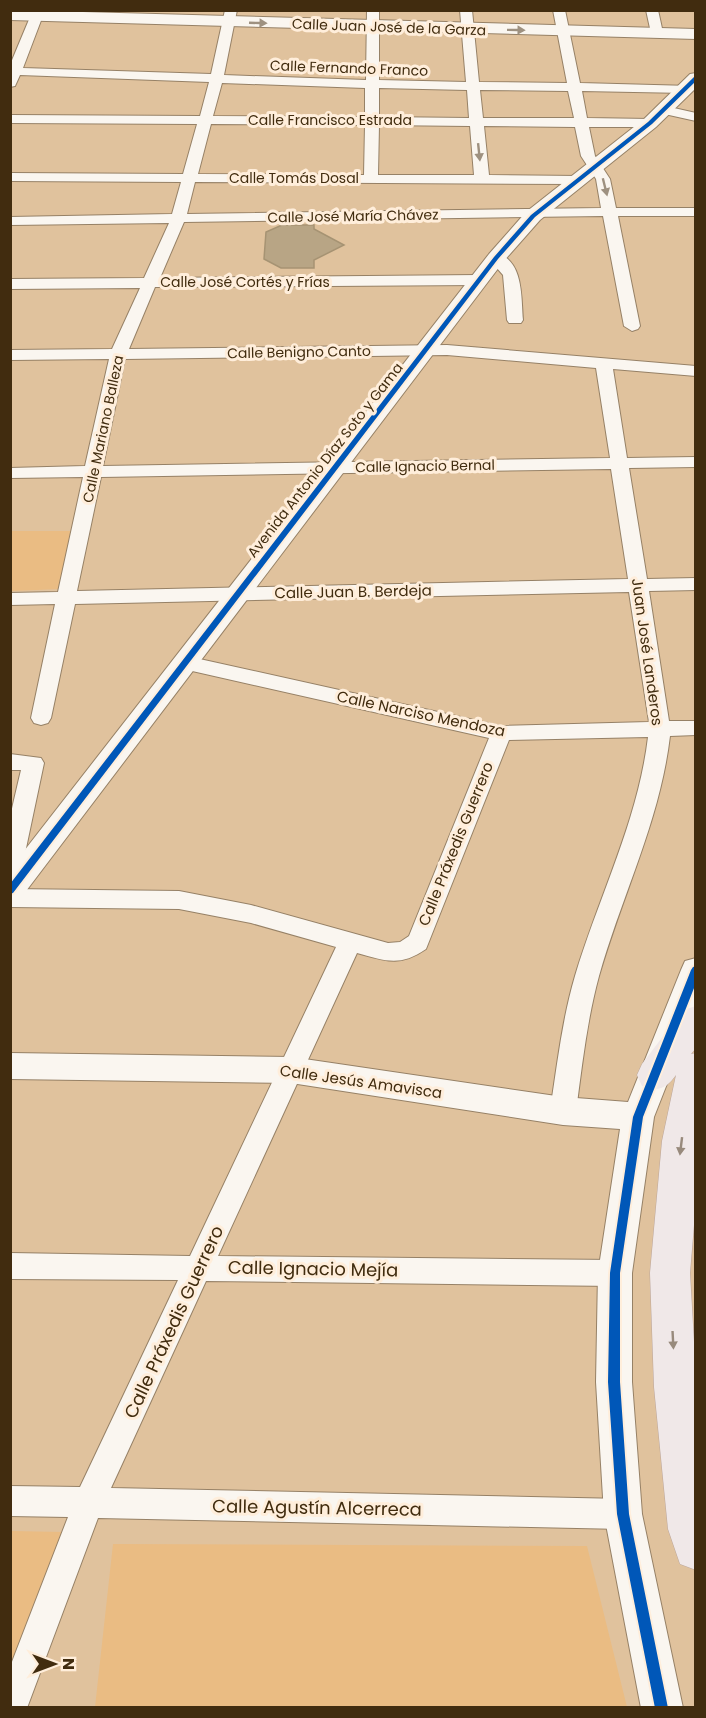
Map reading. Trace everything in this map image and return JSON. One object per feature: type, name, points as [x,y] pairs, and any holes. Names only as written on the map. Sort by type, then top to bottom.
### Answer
[{"type":"highway","points":[[655,1075],[696,1020]]},
{"type":"highway","points":[[696,1068],[681,1141],[670,1273],[675,1387],[690,1529],[696,1548]]},
{"type":"street","points":[[466,10],[482,180]]},
{"type":"street","points":[[559,10],[580,122],[588,156],[603,180],[632,326]]},
{"type":"street","points":[[652,10],[657,33]]},
{"type":"street","points":[[12,75],[38,13]]},
{"type":"street","name":"Calle Juan José de la Garza","points":[[10,15],[38,13],[373,19],[468,29],[696,34]]},
{"type":"street","name":"Calle Mariano Balleza","points":[[41,718],[118,354],[178,219],[217,78],[229,16]]},
{"type":"street","points":[[371,179],[373,19]]},
{"type":"street","name":"Calle Fernando Franco","points":[[12,75],[217,78],[472,86],[573,87],[691,83]]},
{"type":"street","name":"Avenida Antonio Díaz Soto y Gama","points":[[10,891],[338,467],[496,258],[537,212],[650,123],[691,83]]},
{"type":"street","points":[[665,110],[695,120]]},
{"type":"street","name":"Calle Francisco Estrada","points":[[10,119],[650,123]]},
{"type":"street","name":"Calle Tomás Dosal","points":[[10,177],[578,180]]},
{"type":"street","name":"Calle José María Chávez","points":[[10,221],[537,212],[696,212]]},
{"type":"street","points":[[496,258],[511,274],[515,320]]},
{"type":"street","name":"Calle José Cortés y Frías","points":[[10,284],[479,280]]},
{"type":"street","name":"Calle Benigno Canto","points":[[10,355],[427,350],[696,370]]},
{"type":"street","name":"Juan José Landeros","points":[[563,1110],[579,1007],[588,974],[644,815],[655,771],[660,728],[604,363]]},
{"type":"street","name":"Calle Ignacio Bernal","points":[[10,473],[696,462]]},
{"type":"street","name":"Calle Juan B. Berdeja","points":[[10,600],[696,584]]},
{"type":"street","name":"Calle Narciso Mendoza","points":[[186,663],[501,733],[696,728]]},
{"type":"street","name":"Calle Práxedis Guerrero","points":[[11,1707],[89,1502],[350,942],[388,952],[405,951],[418,942],[501,733]]},
{"type":"street","points":[[10,762],[33,763],[10,872]]},
{"type":"street","points":[[10,898],[179,900],[251,914],[350,942]]},
{"type":"street","points":[[662,1707],[623,1514],[614,1382],[615,1273],[638,1118],[696,970]]},
{"type":"street","name":"Calle Jesús Amavisca","points":[[10,1066],[291,1070],[563,1110],[638,1118]]},
{"type":"street","name":"Calle Ignacio Mejía","points":[[10,1266],[615,1273]]},
{"type":"street","name":"Calle Agustín Alcerreca","points":[[10,1501],[623,1514]]},
{"type":"shaded area","points":[[10,531],[75,531],[61,589],[11,591]]},
{"type":"shaded area","points":[[11,1531],[63,1532],[11,1668]]},
{"type":"shaded area","points":[[113,1544],[587,1546],[627,1707],[95,1707]]},
{"type":"building","points":[[282,225],[314,225],[314,229],[344,245],[314,260],[314,268],[281,268],[264,259],[266,232]]},
{"type":"cycle path","points":[[10,891],[496,258],[533,216],[650,123],[696,78]]},
{"type":"cycle path","points":[[662,1708],[623,1514],[614,1382],[615,1273],[638,1117],[696,970]]}]
